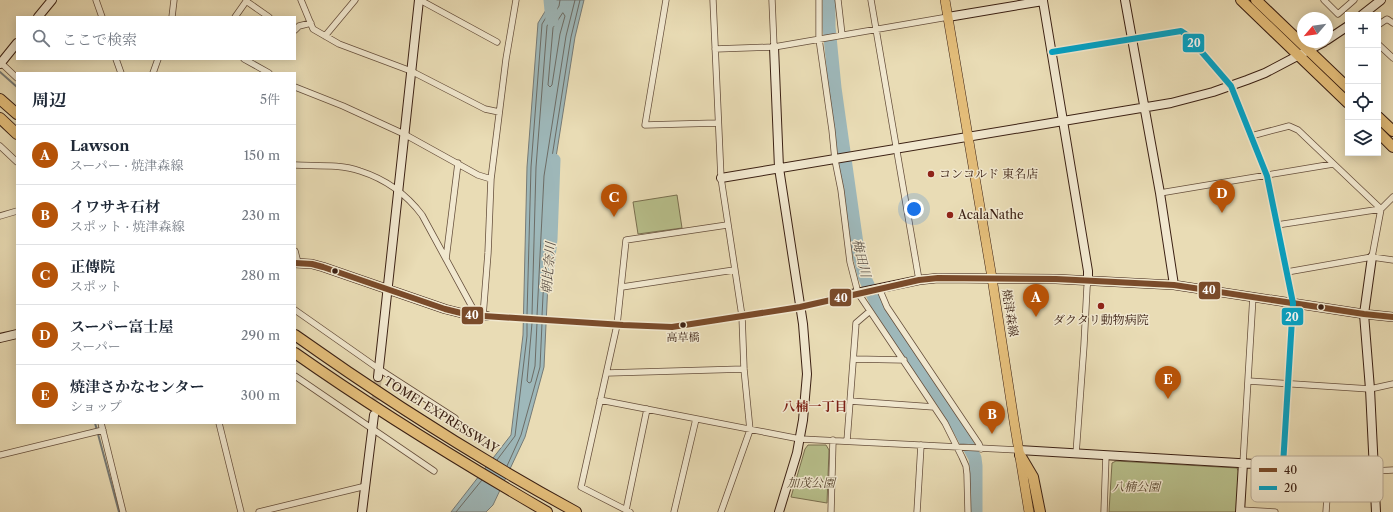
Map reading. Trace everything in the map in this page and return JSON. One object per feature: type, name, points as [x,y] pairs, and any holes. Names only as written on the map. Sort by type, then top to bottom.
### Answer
[{"type":"highway","points":[[1241,0],[1345,100]]},
{"type":"highway","points":[[1256,0],[1345,85]]},
{"type":"highway","points":[[0,99],[16,113]]},
{"type":"highway","points":[[0,118],[16,133]]},
{"type":"highway","points":[[1381,120],[1393,131]]},
{"type":"highway","points":[[1381,135],[1393,147]]},
{"type":"highway","name":"TOMEI EXPRESSWAY","points":[[296,336],[360,380],[459,443],[576,512]]},
{"type":"highway","points":[[296,354],[389,416],[547,512]]},
{"type":"highway","points":[[1019,453],[1033,477],[1040,512]]},
{"type":"main road","name":"焼津森線","points":[[945,0],[992,278],[1029,512]]},
{"type":"street","points":[[39,16],[52,0]]},
{"type":"street","points":[[96,0],[102,16]]},
{"type":"street","points":[[172,16],[174,0]]},
{"type":"street","points":[[236,16],[247,0],[268,16]]},
{"type":"street","points":[[302,0],[313,28],[339,44],[411,71],[485,109],[499,112]]},
{"type":"street","points":[[325,36],[356,0]]},
{"type":"street","points":[[378,373],[419,0],[497,42]]},
{"type":"street","points":[[482,316],[488,253],[491,179],[506,59],[516,0]]},
{"type":"street","points":[[666,0],[645,125],[717,123]]},
{"type":"street","points":[[713,0],[720,178],[742,316],[744,369],[750,430],[721,512]]},
{"type":"street","points":[[772,0],[780,168],[804,336],[807,374],[800,439],[779,512]]},
{"type":"street","points":[[819,0],[821,39],[832,130],[850,262],[857,293],[904,360],[958,447],[966,466],[968,484],[968,512]]},
{"type":"street","points":[[838,0],[840,35]]},
{"type":"street","points":[[872,0],[919,280]]},
{"type":"street","points":[[715,49],[774,47],[1045,0],[1052,52],[1088,271],[1076,454]]},
{"type":"street","points":[[1125,0],[1160,193],[1174,285]]},
{"type":"street","points":[[1324,0],[1338,14],[1354,0]]},
{"type":"street","points":[[1365,12],[1378,1]]},
{"type":"street","points":[[1381,23],[1387,19],[1393,23]]},
{"type":"street","points":[[296,29],[299,26],[311,23]]},
{"type":"street","points":[[1333,36],[1345,28]]},
{"type":"street","points":[[1052,52],[1184,32],[1231,86],[1267,176],[1293,303],[1284,456]]},
{"type":"street","points":[[16,44],[0,63],[16,77]]},
{"type":"street","points":[[1381,47],[1393,58]]},
{"type":"street","points":[[720,178],[896,150],[1171,103],[1231,86],[1265,73],[1314,48]]},
{"type":"street","points":[[116,60],[121,72]]},
{"type":"street","points":[[153,72],[158,60]]},
{"type":"street","points":[[246,60],[267,72]]},
{"type":"street","points":[[296,87],[343,106],[404,134],[478,175],[491,179]]},
{"type":"street","points":[[1251,136],[1289,126],[1298,130],[1381,209]]},
{"type":"street","points":[[0,146],[16,161]]},
{"type":"street","points":[[446,259],[458,163]]},
{"type":"street","points":[[1160,193],[1333,164]]},
{"type":"street","points":[[296,165],[342,167],[359,170],[376,177],[398,190],[413,203],[422,215],[446,259],[482,316]]},
{"type":"street","points":[[1372,456],[1370,389],[1364,314],[1372,257],[1381,209],[1393,196]]},
{"type":"street","points":[[1277,225],[1381,209]]},
{"type":"street","points":[[0,216],[16,211]]},
{"type":"street","points":[[647,409],[628,511],[581,487],[617,325],[626,240],[728,225]]},
{"type":"street","points":[[1287,272],[1372,257],[1393,260]]},
{"type":"street","points":[[296,263],[312,264],[323,267],[445,309],[482,316],[617,325],[672,327],[800,307],[857,293],[919,280],[938,278],[1056,279],[1174,285],[1364,314],[1393,317]]},
{"type":"street","points":[[622,287],[734,270]]},
{"type":"street","points":[[877,289],[887,307],[960,414],[979,444],[980,449]]},
{"type":"street","points":[[1253,296],[1240,511],[1276,512]]},
{"type":"street","points":[[296,311],[378,373],[456,418]]},
{"type":"street","points":[[847,441],[856,324],[870,312]]},
{"type":"street","points":[[0,338],[16,334]]},
{"type":"street","points":[[854,359],[904,360]]},
{"type":"street","points":[[606,373],[744,369]]},
{"type":"street","points":[[296,377],[434,471]]},
{"type":"street","points":[[1248,381],[1370,389],[1393,384]]},
{"type":"street","points":[[600,400],[800,439],[958,447],[1019,453],[1106,455],[1251,463]]},
{"type":"street","points":[[850,402],[934,407]]},
{"type":"street","points":[[362,512],[374,415]]},
{"type":"street","points":[[674,512],[696,419]]},
{"type":"street","points":[[101,424],[122,512]]},
{"type":"street","points":[[219,424],[241,512]]},
{"type":"street","points":[[0,455],[103,430]]},
{"type":"street","points":[[831,512],[833,440]]},
{"type":"street","points":[[917,512],[921,445]]},
{"type":"street","points":[[1104,512],[1106,455]]},
{"type":"street","points":[[1383,470],[1393,470]]},
{"type":"street","points":[[259,512],[366,486]]},
{"type":"street","points":[[1326,512],[1327,502]]},
{"type":"street","points":[[1375,502],[1376,512]]},
{"type":"green space","points":[[677,195],[682,228],[638,234],[633,202]]},
{"type":"green space","name":"加茂公園","points":[[808,445],[826,445],[829,450],[827,503],[791,497],[805,449]]},
{"type":"green space","name":"八楠公園","points":[[1116,461],[1237,468],[1239,472],[1237,512],[1109,512],[1112,463]]},
{"type":"water","points":[[552,0],[584,0],[575,37],[553,176],[544,367],[525,437],[493,505],[486,512],[451,512],[511,435],[523,335],[527,167],[538,23]]},
{"type":"waterway","name":"朝比奈川","points":[[550,0],[552,20]]},
{"type":"waterway","name":"梅田川","points":[[829,0],[829,27],[835,88],[858,251],[864,276],[879,309],[958,427],[975,458],[976,512]]},
{"type":"waterway","points":[[0,72],[16,86]]},
{"type":"waterway","name":"朝比奈川","points":[[548,266],[551,239],[554,160]]},
{"type":"waterway","points":[[95,424],[119,512]]},
{"type":"tunnel","points":[[374,412],[378,377]]},
{"type":"transit line","name":"20","points":[[1052,52],[1181,31],[1187,35],[1231,86],[1267,176],[1293,303],[1284,456]]},
{"type":"transit line","name":"40","points":[[296,263],[312,264],[323,267],[445,309],[469,315],[623,325],[672,327],[800,307],[919,280],[938,278],[1056,279],[1174,285],[1364,314],[1393,317]]},
{"type":"place","name":"コンコルド 東名店","points":[[931,174]]},
{"type":"place","name":"スーパー富士屋","points":[[1222,213]]},
{"type":"place","name":"AcalaNathe","points":[[950,215]]},
{"type":"place","name":"正傳院","points":[[614,217]]},
{"type":"place","name":"ダクタリ動物病院","points":[[1101,306]]},
{"type":"place","name":"Lawson","points":[[1036,317]]},
{"type":"place","name":"高草橋","points":[[683,325]]},
{"type":"place","name":"焼津さかなセンター","points":[[1168,399]]},
{"type":"place","name":"イワサキ石材","points":[[992,434]]},
{"type":"district","name":"八楠一丁目","points":[[815,406]]}]
